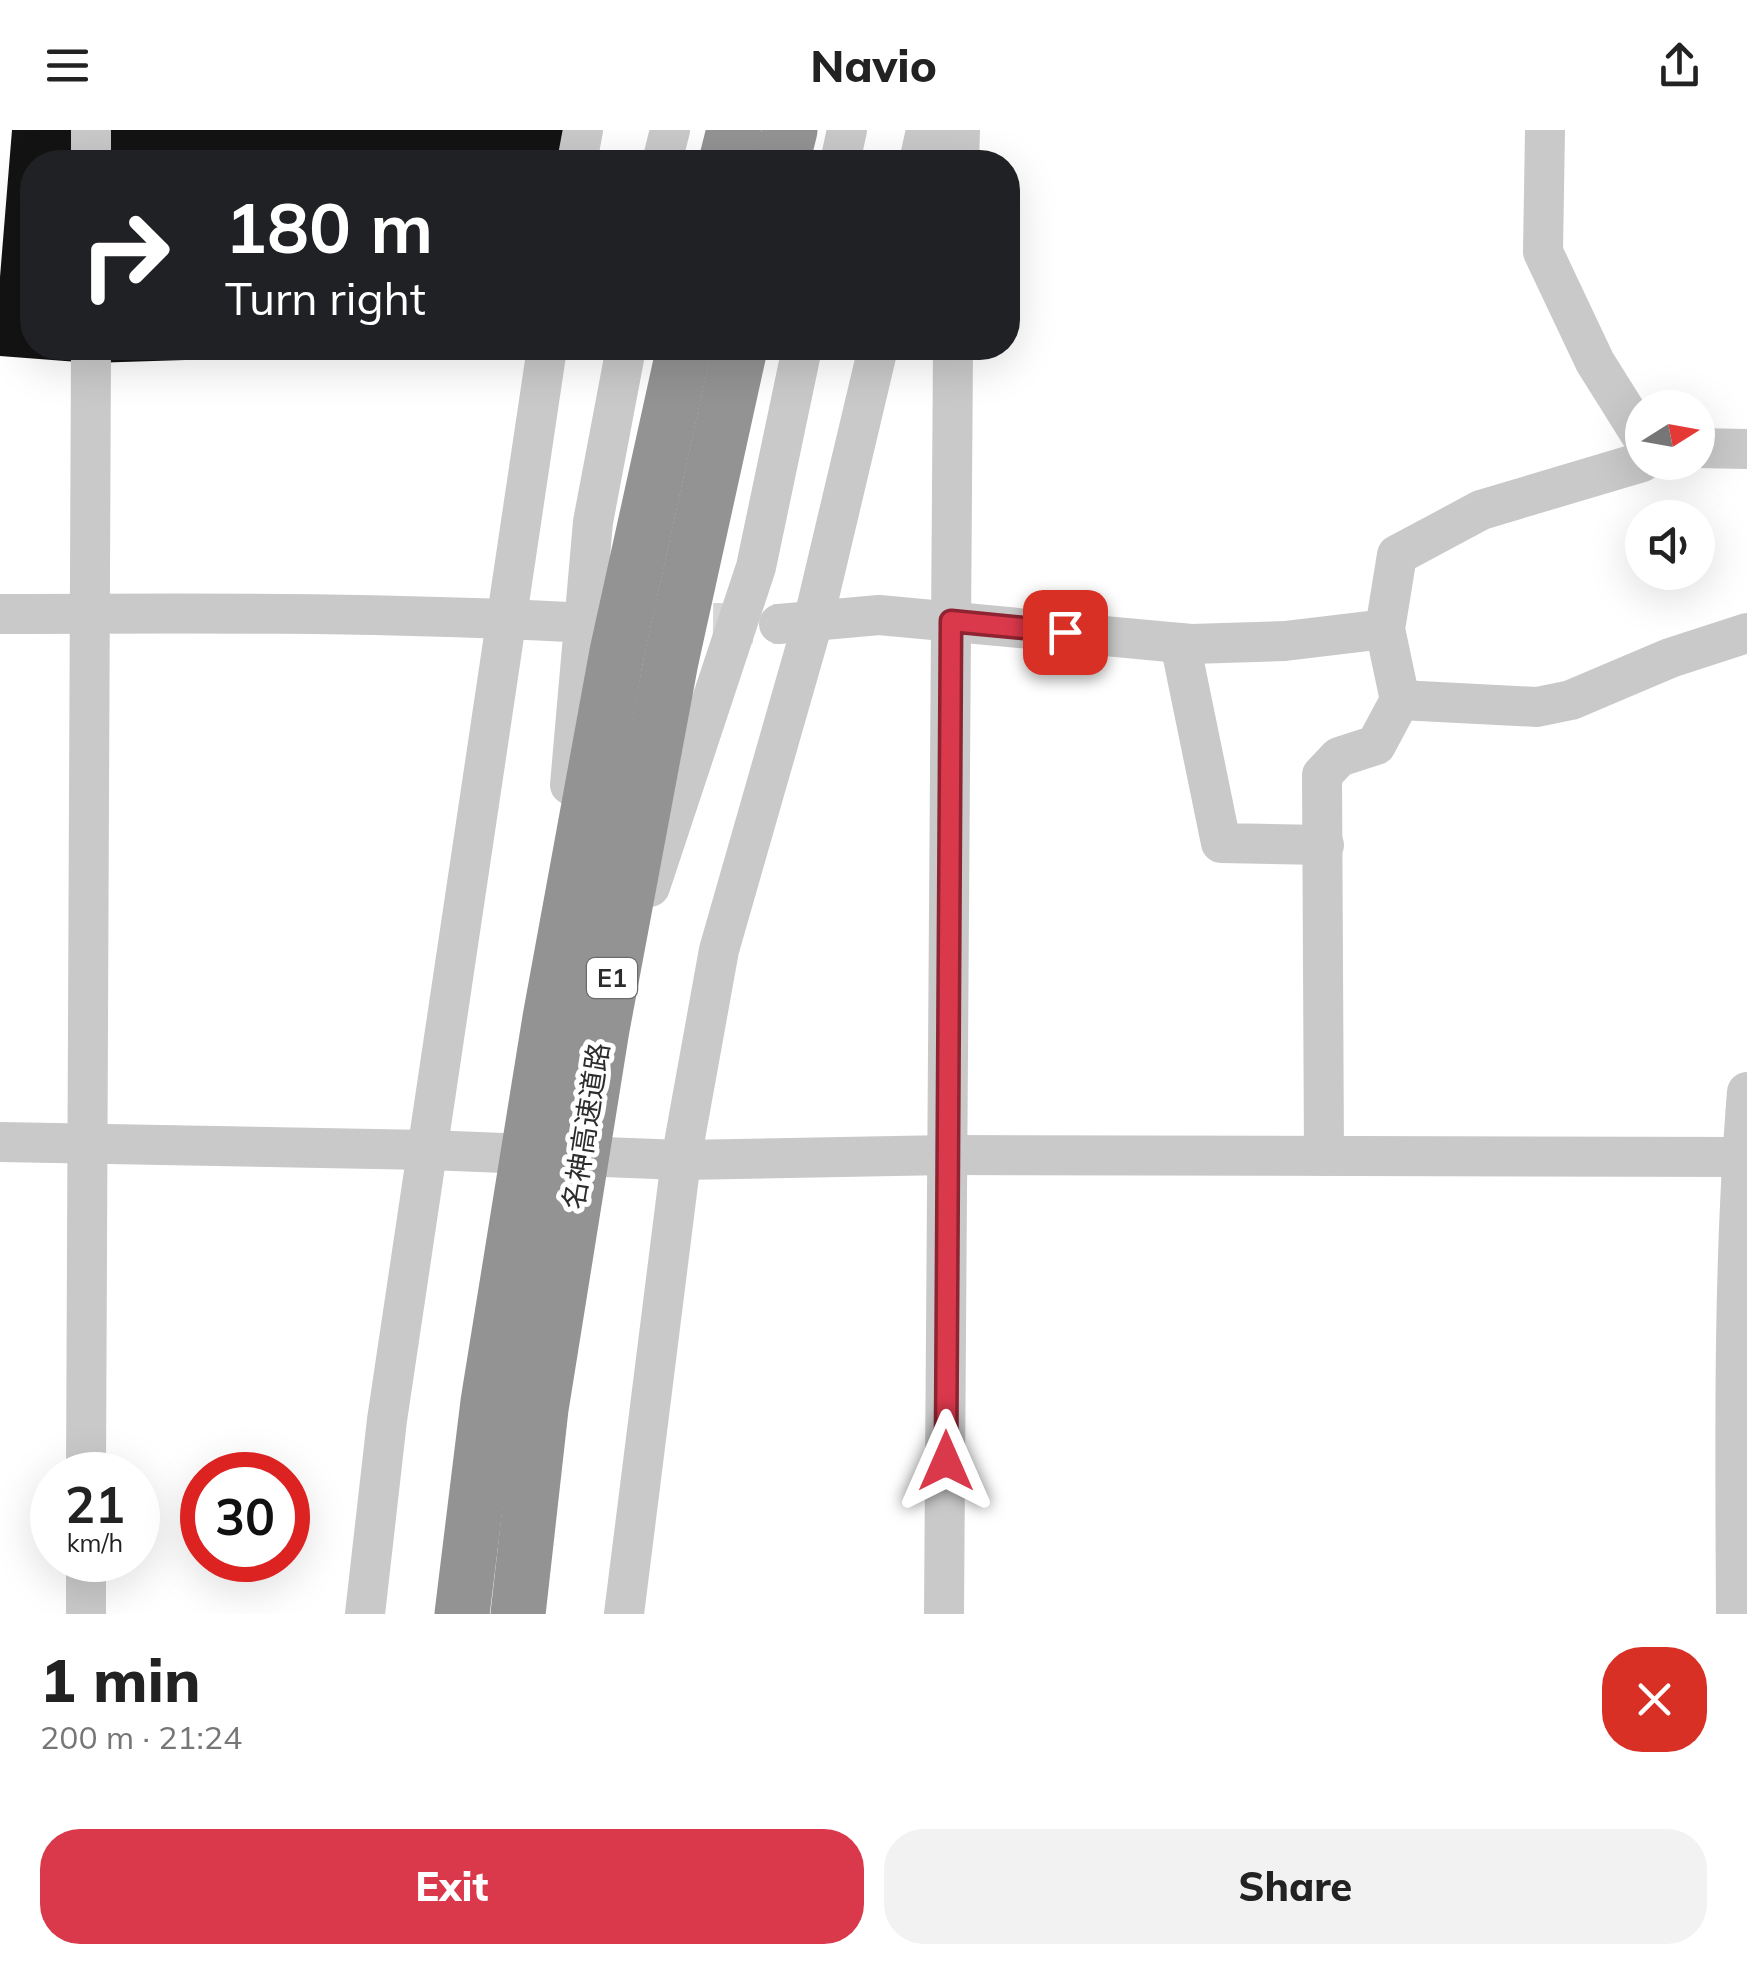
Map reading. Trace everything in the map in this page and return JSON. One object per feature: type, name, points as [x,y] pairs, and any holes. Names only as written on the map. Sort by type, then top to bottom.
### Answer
[{"type":"highway","name":"名神高速道路","points":[[462,1614],[488,1402],[550,1018],[617,652],[681,360]]},
{"type":"highway","name":"名神高速道路","points":[[518,1614],[541,1409],[602,1028],[671,660],[737,360]]},
{"type":"street","points":[[1546,130],[1542,252],[1594,362],[1625,410]]},
{"type":"street","points":[[86,1452],[91,360]]},
{"type":"street","points":[[365,1614],[387,1420],[544,360]]},
{"type":"street","points":[[550,1018],[592,522],[624,360]]},
{"type":"street","points":[[602,1028],[756,567],[799,360]]},
{"type":"street","points":[[624,1614],[681,1160],[719,950],[796,623],[874,360]]},
{"type":"street","points":[[944,1614],[953,360]]},
{"type":"street","points":[[1715,448],[1747,449]]},
{"type":"street","points":[[1324,1156],[1322,775],[1339,757],[1376,744],[1400,700],[1385,629],[1397,555],[1481,510],[1625,467]]},
{"type":"street","points":[[0,614],[506,618],[568,622]]},
{"type":"street","points":[[796,623],[879,615],[1180,643],[1285,641],[1385,629]]},
{"type":"street","points":[[1400,700],[1537,707],[1554,704],[1670,658],[1747,633]]},
{"type":"street","points":[[1180,643],[1221,843],[1324,845]]},
{"type":"street","points":[[1736,1614],[1735,1363],[1747,1092]]},
{"type":"street","points":[[0,1142],[428,1150],[681,1160],[948,1156],[1744,1157]]},
{"type":"street","points":[[86,1582],[86,1614]]},
{"type":"building","points":[[12,130],[76,130],[77,150],[20,150],[20,358],[0,356],[0,277]]},
{"type":"building","points":[[91,130],[583,130],[579,150],[91,150]]},
{"type":"building","points":[[52,360],[184,360],[91,363]]},
{"type":"tunnel","points":[[653,622],[779,624]]},
{"type":"route","points":[[946,1461],[951,621],[1065,632]]}]
